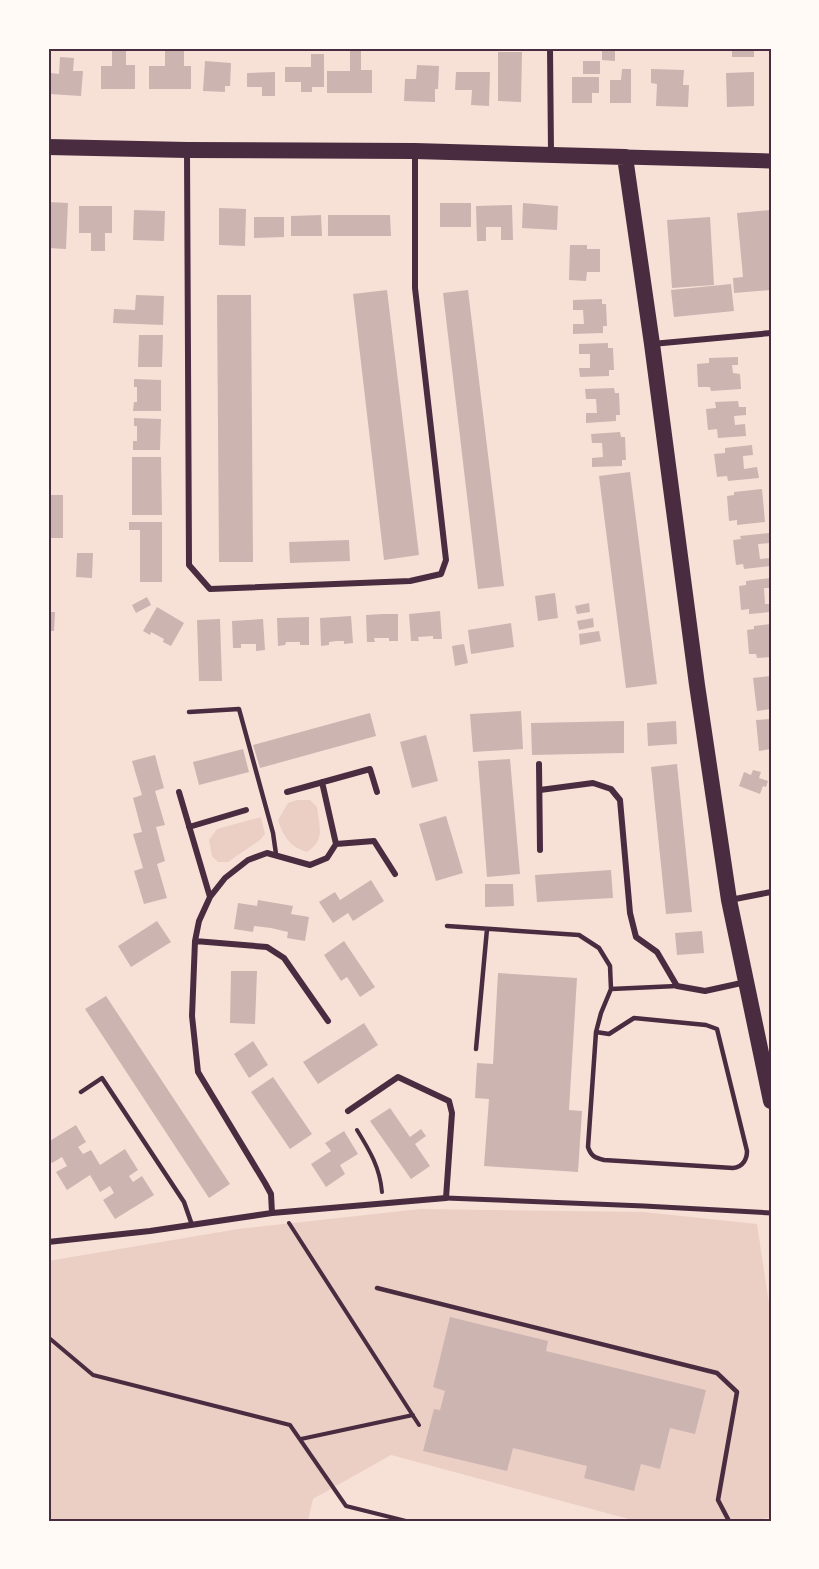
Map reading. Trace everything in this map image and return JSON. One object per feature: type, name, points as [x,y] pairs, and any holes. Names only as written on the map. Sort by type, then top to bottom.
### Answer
[{"type":"highway","points":[[48,147],[415,151],[625,157],[697,685],[729,900],[771,1101]]},
{"type":"main road","points":[[625,157],[771,161]]},
{"type":"street","points":[[550,48],[551,156]]},
{"type":"street","points":[[187,150],[189,565],[210,589],[410,581],[441,574],[446,560],[414,288],[415,151]]},
{"type":"street","points":[[652,344],[771,333]]},
{"type":"street","points":[[539,764],[540,850]]},
{"type":"street","points":[[287,792],[370,769],[377,792]]},
{"type":"street","points":[[272,1214],[271,1194],[198,1072],[192,1016],[195,940],[199,921],[210,897],[225,878],[248,860],[267,853],[310,865],[327,858],[336,844],[322,782]]},
{"type":"street","points":[[540,790],[593,783],[611,789],[620,800],[630,913],[636,937],[657,952],[676,986],[705,991],[746,982]]},
{"type":"street","points":[[179,792],[210,897]]},
{"type":"street","points":[[189,827],[246,810]]},
{"type":"street","points":[[336,844],[374,841],[395,874]]},
{"type":"street","points":[[729,900],[771,892]]},
{"type":"street","points":[[195,940],[267,947],[284,958],[328,1021]]},
{"type":"street","points":[[348,1112],[398,1077],[449,1101],[452,1113],[446,1198]]},
{"type":"street","points":[[48,1242],[272,1214],[446,1198],[771,1213]]},
{"type":"lane","points":[[189,712],[239,709],[273,833],[276,854]]},
{"type":"lane","points":[[447,927],[579,934],[599,948],[610,966],[612,989],[601,1013],[596,1032],[588,1147],[595,1158],[733,1168],[745,1161],[747,1151],[717,1029],[706,1025],[634,1018],[609,1034],[596,1032]]},
{"type":"lane","points":[[476,1049],[487,929]]},
{"type":"lane","points":[[612,989],[676,986]]},
{"type":"lane","points":[[81,1092],[102,1078],[184,1202],[192,1225]]},
{"type":"lane","points":[[377,1288],[717,1373],[737,1392],[718,1500],[729,1521]]},
{"type":"path","points":[[357,1130],[372,1154],[380,1178],[383,1204]]},
{"type":"path","points":[[282,1213],[419,1425]]},
{"type":"path","points":[[48,1337],[93,1375],[290,1425],[346,1506],[406,1521]]},
{"type":"path","points":[[301,1439],[413,1415]]},
{"type":"shaded area","points":[[310,800],[317,807],[319,837],[307,852],[288,840],[278,820],[288,803]]},
{"type":"shaded area","points":[[261,817],[265,834],[260,840],[228,862],[218,862],[212,856],[209,840],[217,829]]},
{"type":"shaded area","points":[[420,1209],[644,1212],[757,1224],[771,1317],[771,1517],[755,1521],[636,1521],[391,1455],[313,1499],[308,1521],[48,1521],[48,1261],[238,1229]]},
{"type":"building","points":[[112,48],[126,48],[126,65],[135,65],[135,89],[101,89],[101,66],[112,66]]},
{"type":"building","points":[[602,48],[615,48],[615,61],[602,60]]},
{"type":"building","points":[[732,48],[754,48],[754,57],[732,57]]},
{"type":"building","points":[[165,49],[184,49],[184,66],[191,66],[191,89],[149,89],[149,66],[165,66]]},
{"type":"building","points":[[350,51],[361,51],[361,70],[372,70],[372,93],[327,93],[327,71],[350,71]]},
{"type":"building","points":[[498,52],[522,52],[521,102],[498,101]]},
{"type":"building","points":[[311,54],[324,54],[324,87],[312,87],[312,92],[301,92],[301,82],[285,82],[285,67],[311,67]]},
{"type":"building","points":[[60,57],[74,58],[73,71],[83,71],[81,96],[49,94],[51,73],[59,74]]},
{"type":"building","points":[[205,61],[231,63],[230,86],[225,86],[225,92],[203,91]]},
{"type":"building","points":[[583,61],[600,61],[600,74],[583,74]]},
{"type":"building","points":[[417,65],[439,66],[435,102],[404,101],[405,79],[416,79]]},
{"type":"building","points":[[622,69],[631,69],[631,103],[610,103],[610,80],[621,80]]},
{"type":"building","points":[[651,69],[684,70],[683,85],[689,85],[688,107],[656,106],[657,84],[651,83]]},
{"type":"building","points":[[275,72],[275,96],[262,96],[262,87],[247,87],[247,73]]},
{"type":"building","points":[[456,72],[490,72],[489,106],[471,105],[472,90],[455,90]]},
{"type":"building","points":[[754,72],[754,106],[727,107],[726,73]]},
{"type":"building","points":[[572,77],[599,77],[599,93],[592,93],[592,103],[572,103]]},
{"type":"building","points":[[48,202],[68,203],[66,249],[48,248]]},
{"type":"building","points":[[440,203],[471,203],[471,227],[440,227]]},
{"type":"building","points":[[523,203],[558,206],[557,230],[522,228]]},
{"type":"building","points":[[512,205],[513,240],[501,240],[501,227],[486,227],[486,241],[477,241],[476,206]]},
{"type":"building","points":[[79,206],[112,206],[112,233],[105,233],[105,251],[91,251],[91,233],[79,233]]},
{"type":"building","points":[[219,208],[246,209],[245,246],[219,245]]},
{"type":"building","points":[[134,210],[165,211],[164,241],[133,240]]},
{"type":"building","points":[[771,210],[771,290],[734,293],[733,278],[743,277],[737,213]]},
{"type":"building","points":[[321,215],[322,236],[291,236],[291,216]]},
{"type":"building","points":[[328,215],[390,215],[391,236],[328,236]]},
{"type":"building","points":[[254,217],[284,217],[284,237],[254,238]]},
{"type":"building","points":[[710,217],[714,285],[672,288],[667,220]]},
{"type":"building","points":[[570,245],[587,245],[587,249],[600,249],[600,272],[587,272],[586,281],[569,280]]},
{"type":"building","points":[[731,284],[734,311],[674,317],[671,290]]},
{"type":"building","points":[[387,290],[419,555],[384,560],[353,294]]},
{"type":"building","points":[[468,290],[504,586],[478,589],[443,293]]},
{"type":"building","points":[[136,295],[164,296],[163,325],[113,323],[114,309],[135,310]]},
{"type":"building","points":[[217,295],[251,295],[253,562],[219,562]]},
{"type":"building","points":[[602,299],[602,304],[606,304],[607,326],[603,326],[603,333],[573,334],[573,324],[584,324],[583,310],[573,310],[573,300]]},
{"type":"building","points":[[139,335],[163,335],[162,367],[138,367]]},
{"type":"building","points":[[608,343],[608,348],[613,348],[614,370],[609,370],[609,376],[580,377],[579,368],[590,368],[590,354],[579,354],[579,344]]},
{"type":"building","points":[[738,357],[738,365],[732,365],[733,373],[740,374],[741,389],[711,391],[710,387],[698,387],[697,364],[709,363],[709,358]]},
{"type":"building","points":[[134,379],[161,380],[161,411],[133,411],[134,402],[137,402],[137,387],[134,387]]},
{"type":"building","points":[[614,388],[615,393],[619,393],[620,415],[616,415],[616,421],[586,423],[586,413],[597,413],[596,399],[586,399],[585,389]]},
{"type":"building","points":[[738,401],[739,407],[746,407],[746,415],[734,416],[735,425],[745,424],[746,436],[718,438],[717,429],[708,430],[706,409],[716,408],[715,402]]},
{"type":"building","points":[[134,418],[161,419],[160,450],[133,450],[133,441],[137,441],[137,426],[134,426]]},
{"type":"building","points":[[620,432],[621,437],[625,437],[626,460],[622,460],[622,466],[592,467],[592,458],[603,457],[602,443],[592,443],[591,434]]},
{"type":"building","points":[[752,445],[753,455],[743,456],[744,469],[757,467],[759,478],[728,481],[727,476],[717,477],[714,454],[725,453],[725,448]]},
{"type":"building","points":[[132,457],[161,457],[162,515],[132,515]]},
{"type":"building","points":[[630,472],[657,684],[626,688],[599,476]]},
{"type":"building","points":[[762,489],[765,522],[737,525],[737,520],[729,521],[727,496],[734,495],[734,492]]},
{"type":"building","points":[[48,495],[63,495],[63,538],[48,538]]},
{"type":"building","points":[[129,522],[162,522],[162,582],[140,582],[140,530],[129,530]]},
{"type":"building","points":[[769,533],[770,543],[758,544],[760,559],[771,558],[771,566],[744,569],[743,564],[736,565],[733,540],[741,539],[740,536]]},
{"type":"building","points":[[349,540],[350,561],[290,563],[289,542]]},
{"type":"building","points":[[77,553],[93,553],[92,578],[76,577]]},
{"type":"building","points":[[771,578],[771,588],[764,588],[765,604],[771,604],[771,612],[749,614],[749,609],[741,610],[739,586],[746,585],[746,581]]},
{"type":"building","points":[[555,593],[558,618],[538,621],[535,596]]},
{"type":"building","points":[[147,597],[151,605],[136,613],[132,605]]},
{"type":"building","points":[[589,603],[590,612],[577,614],[575,606]]},
{"type":"building","points":[[157,607],[184,623],[171,646],[151,632],[150,635],[143,631]]},
{"type":"building","points":[[440,611],[442,639],[433,639],[433,636],[418,637],[419,641],[411,641],[409,614]]},
{"type":"building","points":[[48,612],[55,612],[54,631],[48,631]]},
{"type":"building","points":[[398,614],[398,641],[389,641],[389,638],[374,638],[375,642],[367,642],[366,615]]},
{"type":"building","points":[[351,616],[353,643],[344,644],[344,641],[337,641],[321,646],[320,618]]},
{"type":"building","points":[[309,617],[309,645],[300,645],[300,642],[286,642],[285,645],[278,646],[277,618]]},
{"type":"building","points":[[593,618],[594,627],[579,630],[577,621]]},
{"type":"building","points":[[220,619],[222,681],[199,681],[197,620]]},
{"type":"building","points":[[263,619],[265,650],[256,651],[256,644],[241,644],[241,648],[233,648],[232,621]]},
{"type":"building","points":[[511,623],[514,647],[471,654],[468,630]]},
{"type":"building","points":[[771,624],[771,657],[757,658],[756,654],[749,654],[747,630],[754,629],[754,626]]},
{"type":"building","points":[[599,631],[601,641],[580,645],[579,634]]},
{"type":"building","points":[[464,644],[468,663],[455,666],[452,646]]},
{"type":"building","points":[[771,676],[771,709],[757,711],[753,678]]},
{"type":"building","points":[[521,711],[523,749],[473,752],[470,714]]},
{"type":"building","points":[[370,713],[376,736],[260,768],[253,745]]},
{"type":"building","points":[[771,719],[771,749],[759,751],[756,720]]},
{"type":"building","points":[[624,721],[624,753],[532,755],[531,723]]},
{"type":"building","points":[[676,721],[677,744],[648,746],[647,723]]},
{"type":"building","points":[[426,735],[438,781],[412,788],[400,742]]},
{"type":"building","points":[[243,749],[249,772],[199,785],[193,762]]},
{"type":"building","points":[[155,755],[164,788],[155,791],[165,825],[156,827],[165,861],[157,864],[167,898],[144,904],[134,871],[143,868],[133,834],[142,832],[133,798],[142,795],[132,761]]},
{"type":"building","points":[[510,759],[520,874],[487,877],[478,761]]},
{"type":"building","points":[[677,764],[692,912],[666,914],[651,767]]},
{"type":"building","points":[[753,770],[761,772],[759,778],[768,781],[760,794],[739,786],[744,772],[751,775]]},
{"type":"building","points":[[446,816],[463,873],[436,881],[419,824]]},
{"type":"building","points":[[611,870],[613,898],[537,902],[535,875]]},
{"type":"building","points":[[371,880],[384,901],[353,921],[348,913],[333,923],[319,902],[335,892],[340,900]]},
{"type":"building","points":[[485,884],[513,884],[514,906],[485,907]]},
{"type":"building","points":[[258,900],[293,906],[291,914],[309,917],[305,941],[287,938],[288,932],[271,928],[254,926],[253,932],[234,929],[238,903],[257,906]]},
{"type":"building","points":[[157,921],[171,942],[131,967],[118,946]]},
{"type":"building","points":[[702,931],[704,953],[677,955],[675,933]]},
{"type":"building","points":[[344,941],[375,987],[360,997],[347,977],[341,981],[324,955]]},
{"type":"building","points":[[231,971],[257,971],[255,1024],[230,1023]]},
{"type":"building","points":[[498,973],[577,978],[569,1110],[582,1111],[578,1172],[484,1166],[489,1099],[475,1098],[477,1063],[493,1064]]},
{"type":"building","points":[[106,996],[230,1184],[209,1198],[85,1009]]},
{"type":"building","points":[[364,1023],[378,1045],[318,1084],[303,1062]]},
{"type":"building","points":[[253,1041],[268,1065],[249,1078],[234,1054]]},
{"type":"building","points":[[273,1077],[312,1134],[290,1149],[251,1092]]},
{"type":"building","points":[[390,1108],[410,1137],[421,1129],[426,1136],[415,1144],[430,1166],[411,1179],[370,1121]]},
{"type":"building","points":[[76,1125],[86,1142],[78,1147],[83,1154],[91,1150],[100,1165],[125,1149],[138,1170],[129,1176],[133,1182],[142,1176],[154,1195],[115,1219],[103,1200],[114,1193],[110,1186],[100,1192],[90,1175],[67,1190],[56,1172],[67,1166],[62,1157],[52,1163],[48,1157],[48,1142]]},
{"type":"building","points":[[344,1131],[358,1154],[340,1165],[345,1174],[326,1187],[311,1164],[331,1151],[325,1143]]},
{"type":"building","points":[[450,1317],[548,1341],[546,1351],[706,1390],[695,1434],[670,1428],[660,1469],[641,1464],[634,1491],[584,1478],[587,1466],[513,1448],[507,1471],[423,1451],[434,1409],[440,1410],[445,1391],[433,1387]]}]
